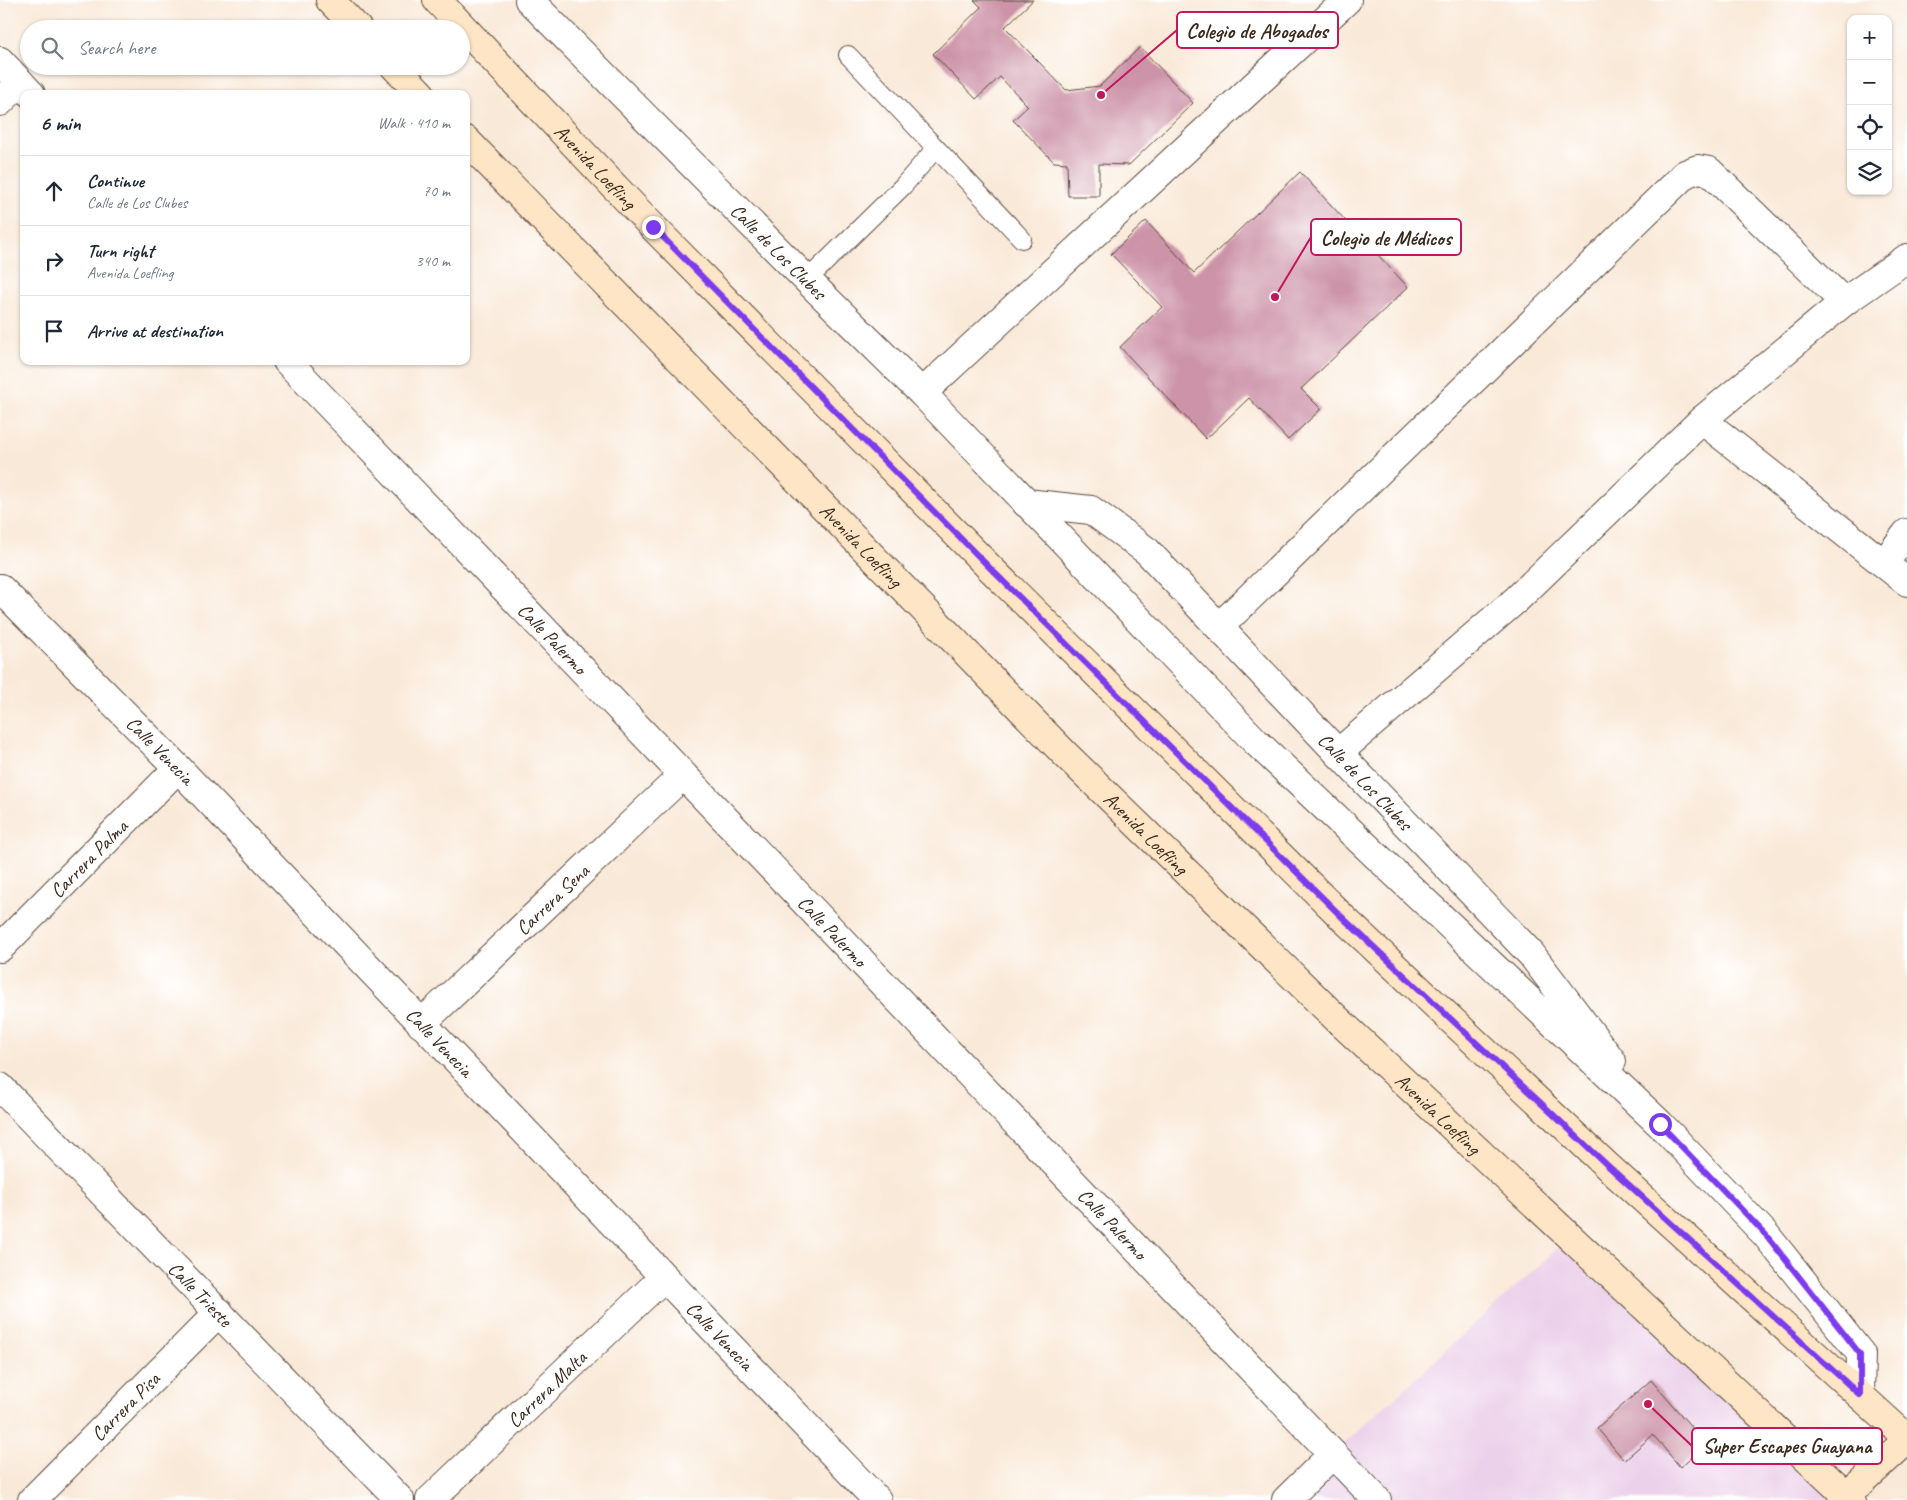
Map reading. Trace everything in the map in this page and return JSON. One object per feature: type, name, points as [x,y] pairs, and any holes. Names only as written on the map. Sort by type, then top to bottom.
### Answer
[{"type":"street","points":[[330,0],[349,20]]},
{"type":"street","name":"Avenida Loefling","points":[[437,0],[456,20]]},
{"type":"street","name":"Calle de Los Clubes","points":[[529,0],[806,280],[922,393],[1026,504],[1256,742],[1660,1124],[1766,1235],[1860,1354],[1860,1395]]},
{"type":"street","points":[[922,393],[1347,0]]},
{"type":"street","name":"Avenida Loefling","points":[[470,35],[674,248],[988,566],[1344,919],[1606,1164],[1907,1439]]},
{"type":"street","points":[[0,61],[26,88]]},
{"type":"street","points":[[403,75],[417,90]]},
{"type":"street","points":[[0,102],[20,91]]},
{"type":"street","name":"Avenida Loefling","points":[[470,144],[1066,755],[1338,1020],[1846,1499]]},
{"type":"street","points":[[1219,627],[1685,174],[1698,169],[1709,171],[1844,302]]},
{"type":"street","points":[[1338,754],[1517,599],[1702,420],[1844,302],[1907,258]]},
{"type":"street","name":"Calle Palermo","points":[[291,365],[1377,1500]]},
{"type":"street","points":[[1702,420],[1907,582]]},
{"type":"street","name":"Calle de Los Clubes","points":[[1026,504],[1091,510],[1147,551],[1338,754],[1531,954],[1660,1124]]},
{"type":"street","points":[[1884,563],[1907,533]]},
{"type":"street","name":"Calle Venecia","points":[[0,588],[178,768],[877,1500]]},
{"type":"street","name":"Carrera Palma","points":[[0,948],[178,768]]},
{"type":"street","name":"Carrera Sena","points":[[421,1024],[683,775]]},
{"type":"street","name":"Calle Trieste","points":[[0,1087],[400,1500]]},
{"type":"street","name":"Carrera Malta","points":[[430,1500],[664,1277]]},
{"type":"street","name":"Carrera Pisa","points":[[32,1500],[218,1312]]},
{"type":"street","points":[[1846,1499],[1907,1439]]},
{"type":"street","points":[[1286,1500],[1333,1454]]},
{"type":"lane","points":[[547,0],[556,28]]},
{"type":"lane","points":[[848,55],[1022,239]]},
{"type":"lane","points":[[806,280],[903,186],[936,148]]},
{"type":"shaded area","points":[[1570,1237],[1851,1500],[1286,1500],[1333,1454]]},
{"type":"building","points":[[974,0],[1033,0],[1005,27],[1066,90],[1100,86],[1140,47],[1193,103],[1129,165],[1099,164],[1099,196],[1068,196],[1067,163],[1054,162],[1013,120],[1028,106],[1000,77],[976,99],[933,54],[981,7]]},
{"type":"building","points":[[1300,172],[1408,287],[1301,389],[1321,409],[1288,440],[1249,398],[1206,439],[1120,347],[1162,307],[1111,254],[1146,221],[1194,273]]},
{"type":"building","points":[[1651,1380],[1706,1444],[1680,1467],[1653,1435],[1624,1460],[1597,1428]]},
{"type":"place","name":"Colegio de Abogados","points":[[1101,95]]},
{"type":"place","name":"Colegio de Médicos","points":[[1275,297]]},
{"type":"place","name":"Super Escapes Guayana","points":[[1648,1404]]},
{"type":"route","points":[[653,227],[988,566],[1344,919],[1606,1164],[1860,1395],[1860,1354],[1766,1235],[1660,1124]]}]
